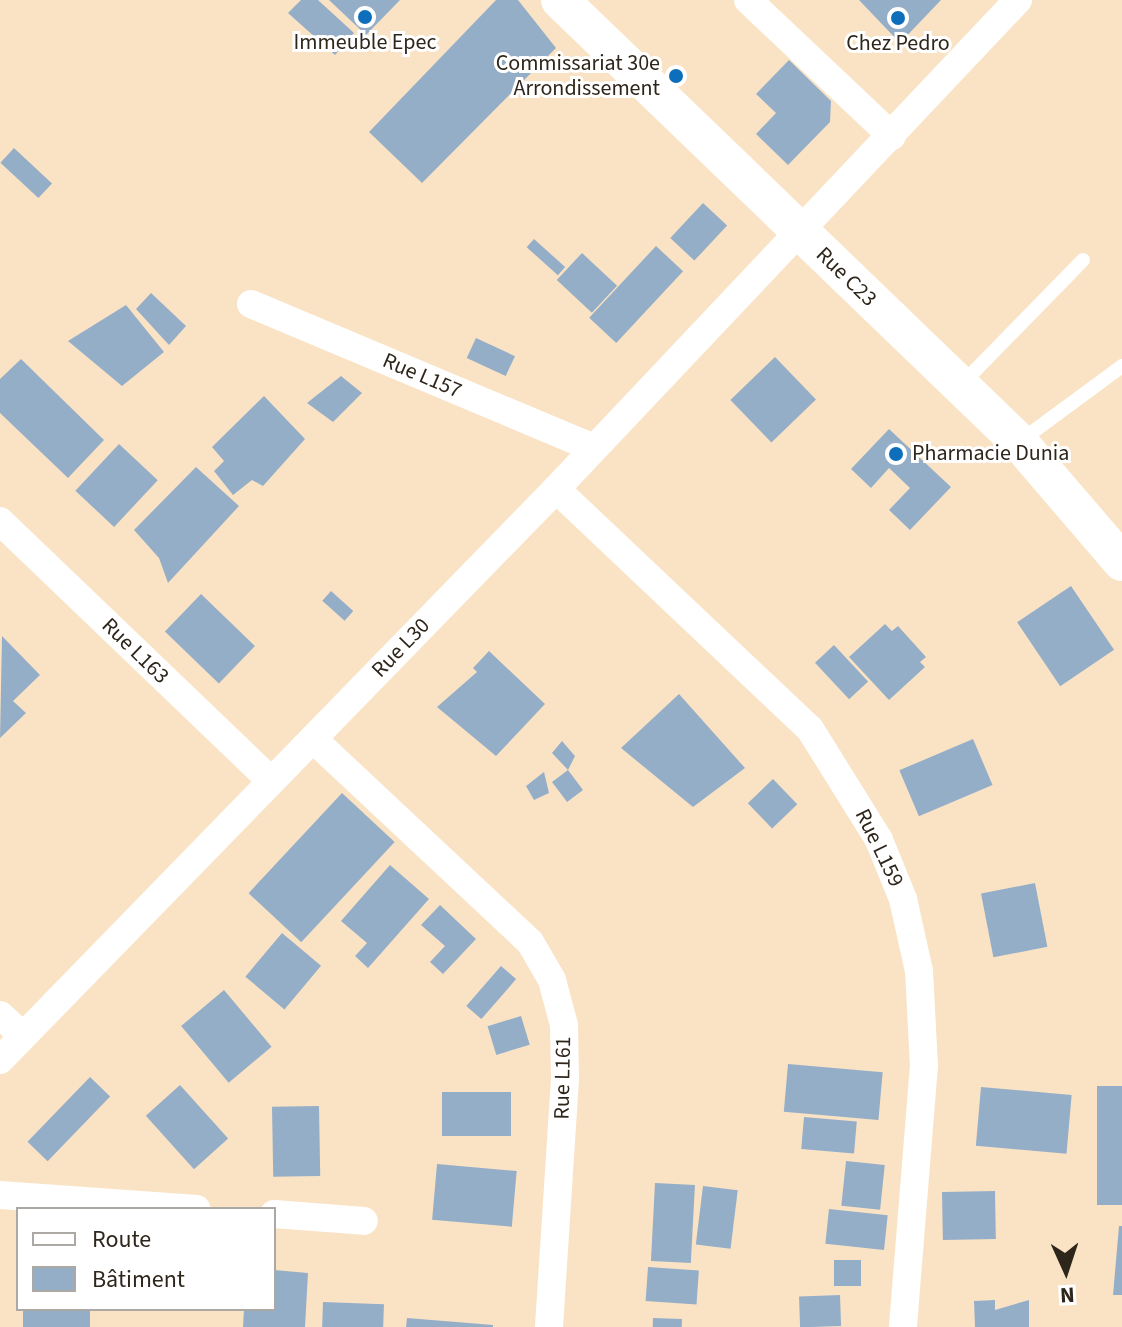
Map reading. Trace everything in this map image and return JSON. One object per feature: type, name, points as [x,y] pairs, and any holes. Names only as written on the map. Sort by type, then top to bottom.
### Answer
[{"type":"street","name":"Rue C23","points":[[560,0],[1019,442],[1122,562]]},
{"type":"street","points":[[748,0],[892,136]]},
{"type":"street","name":"Rue L30","points":[[0,1060],[556,489],[1018,0]]},
{"type":"street","name":"Rue L157","points":[[251,304],[593,448]]},
{"type":"street","name":"Rue L159","points":[[556,489],[810,729],[879,840],[903,899],[919,971],[924,1065],[903,1327]]},
{"type":"street","name":"Rue L163","points":[[0,521],[270,780]]},
{"type":"street","name":"Rue L161","points":[[313,739],[530,942],[552,980],[564,1025],[565,1079],[549,1327]]},
{"type":"street","points":[[0,1015],[23,1036]]},
{"type":"street","points":[[0,1195],[169,1207]]},
{"type":"street","points":[[276,1214],[364,1221]]},
{"type":"lane","points":[[960,386],[1083,260]]},
{"type":"lane","points":[[1019,442],[1122,366]]},
{"type":"building","points":[[301,0],[318,0],[354,33],[335,55],[288,13]]},
{"type":"building","name":"Immeuble Epec","points":[[329,0],[400,0],[366,35]]},
{"type":"building","points":[[496,0],[518,0],[556,48],[422,183],[369,132]]},
{"type":"building","points":[[859,0],[941,0],[900,43]]},
{"type":"building","points":[[789,60],[831,101],[830,122],[788,165],[756,134],[776,113],[756,94]]},
{"type":"building","points":[[14,148],[52,183],[38,198],[0,163]]},
{"type":"building","points":[[703,203],[727,226],[694,261],[670,238]]},
{"type":"building","points":[[534,239],[565,267],[558,275],[527,247]]},
{"type":"building","points":[[656,246],[683,271],[616,343],[589,318]]},
{"type":"building","points":[[582,253],[617,286],[592,313],[557,280]]},
{"type":"building","points":[[151,293],[186,326],[169,345],[136,309]]},
{"type":"building","points":[[126,305],[164,352],[122,386],[68,341]]},
{"type":"building","points":[[476,338],[515,356],[506,376],[467,358]]},
{"type":"building","points":[[775,357],[816,399],[771,443],[730,400]]},
{"type":"building","points":[[21,359],[104,440],[68,478],[0,413],[0,379]]},
{"type":"building","points":[[341,376],[362,393],[333,422],[307,403]]},
{"type":"building","points":[[264,396],[305,439],[263,486],[252,480],[233,495],[214,471],[224,461],[212,447]]},
{"type":"building","points":[[889,429],[951,487],[910,530],[889,510],[910,488],[889,468],[871,488],[851,469]]},
{"type":"building","points":[[119,444],[158,480],[114,527],[75,491]]},
{"type":"building","points":[[196,467],[239,506],[168,583],[159,558],[134,530]]},
{"type":"building","points":[[1071,586],[1114,650],[1060,686],[1017,622]]},
{"type":"building","points":[[331,591],[353,611],[345,621],[322,601]]},
{"type":"building","points":[[201,594],[255,646],[219,684],[165,631]]},
{"type":"building","points":[[885,624],[892,631],[898,626],[926,657],[920,662],[925,667],[889,700],[849,657]]},
{"type":"building","points":[[2,636],[40,675],[13,701],[26,713],[0,738]]},
{"type":"building","points":[[834,645],[868,682],[849,699],[815,663]]},
{"type":"building","points":[[489,651],[545,704],[496,756],[437,707],[477,672],[473,668]]},
{"type":"building","points":[[679,694],[745,768],[693,807],[621,748]]},
{"type":"building","points":[[973,739],[993,785],[919,816],[899,770]]},
{"type":"building","points":[[562,741],[575,756],[568,770],[552,753]]},
{"type":"building","points":[[568,770],[583,790],[567,802],[552,782]]},
{"type":"building","points":[[544,772],[549,793],[534,800],[526,786]]},
{"type":"building","points":[[773,779],[797,804],[772,828],[748,803]]},
{"type":"building","points":[[342,793],[395,842],[301,942],[249,893]]},
{"type":"building","points":[[390,865],[429,899],[368,968],[355,956],[367,943],[341,921]]},
{"type":"building","points":[[1035,883],[1047,947],[993,957],[981,893]]},
{"type":"building","points":[[440,905],[476,939],[443,974],[430,962],[445,946],[421,925]]},
{"type":"building","points":[[282,933],[321,966],[284,1009],[245,977]]},
{"type":"building","points":[[501,966],[516,979],[481,1019],[466,1006]]},
{"type":"building","points":[[224,990],[272,1047],[229,1083],[181,1026]]},
{"type":"building","points":[[521,1016],[530,1045],[496,1055],[488,1026]]},
{"type":"building","points":[[788,1064],[883,1072],[878,1120],[784,1112]]},
{"type":"building","points":[[90,1077],[110,1096],[48,1161],[27,1142]]},
{"type":"building","points":[[180,1085],[228,1139],[194,1169],[146,1116]]},
{"type":"building","points":[[1097,1086],[1122,1086],[1122,1205],[1097,1205]]},
{"type":"building","points":[[981,1087],[1072,1095],[1067,1154],[976,1146]]},
{"type":"building","points":[[442,1092],[511,1092],[511,1136],[442,1136]]},
{"type":"building","points":[[319,1106],[320,1176],[273,1177],[272,1107]]},
{"type":"building","points":[[804,1117],[857,1122],[854,1153],[801,1149]]},
{"type":"building","points":[[846,1161],[885,1165],[880,1210],[841,1206]]},
{"type":"building","points":[[437,1164],[517,1171],[512,1227],[432,1220]]},
{"type":"building","points":[[655,1183],[695,1185],[691,1263],[651,1261]]},
{"type":"building","points":[[703,1186],[738,1190],[731,1249],[696,1245]]},
{"type":"building","points":[[995,1191],[996,1239],[943,1240],[942,1192]]},
{"type":"building","points":[[829,1209],[888,1215],[884,1250],[825,1244]]},
{"type":"building","points":[[1119,1226],[1122,1226],[1122,1295],[1113,1295]]},
{"type":"building","points":[[834,1260],[861,1260],[861,1286],[834,1286]]},
{"type":"building","points":[[648,1267],[699,1271],[697,1304],[646,1301]]},
{"type":"building","points":[[276,1270],[308,1273],[305,1327],[243,1327],[244,1311],[276,1311]]},
{"type":"building","points":[[840,1295],[841,1326],[800,1327],[799,1296]]},
{"type":"building","points":[[995,1300],[995,1310],[1029,1300],[1029,1327],[975,1327],[974,1301]]},
{"type":"building","points":[[323,1302],[384,1304],[383,1327],[322,1327]]},
{"type":"building","points":[[23,1311],[90,1311],[90,1327],[23,1327]]},
{"type":"building","points":[[407,1318],[493,1325],[493,1327],[406,1327]]},
{"type":"building","points":[[653,1318],[682,1319],[682,1327],[653,1327]]},
{"type":"place","name":"Immeuble Epec","points":[[365,17]]},
{"type":"place","name":"Chez Pedro","points":[[898,18]]},
{"type":"place","name":"Commissariat 30e Arrondissement","points":[[676,76]]},
{"type":"place","name":"Pharmacie Dunia","points":[[896,454]]}]
